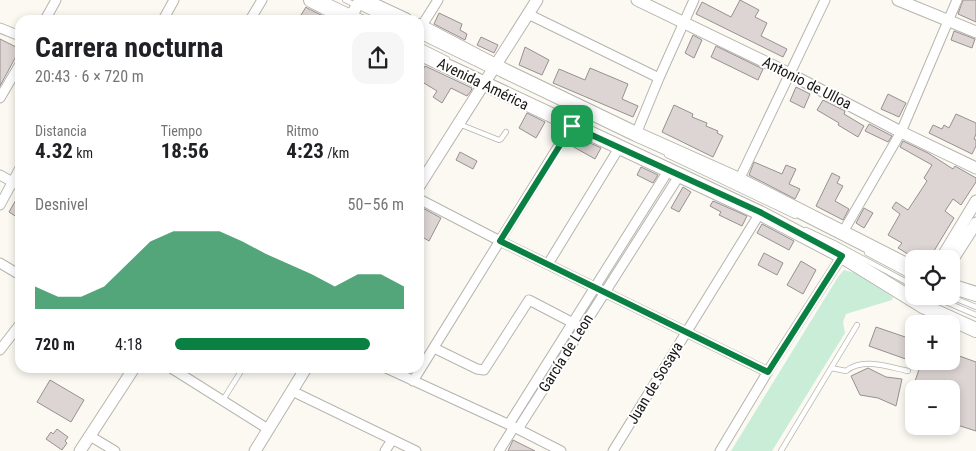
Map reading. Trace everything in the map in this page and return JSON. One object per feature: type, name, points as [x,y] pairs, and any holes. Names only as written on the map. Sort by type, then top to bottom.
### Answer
[{"type":"main road","points":[[311,0],[377,15]]},
{"type":"main road","name":"Avenida América","points":[[424,33],[572,126],[760,212],[905,288]]},
{"type":"main road","name":"Avenida América","points":[[424,55],[491,76],[739,180],[905,264]]},
{"type":"main road","points":[[960,289],[976,294]]},
{"type":"main road","name":"Avenida América","points":[[935,305],[976,330]]},
{"type":"street","points":[[48,15],[56,0]]},
{"type":"street","points":[[166,15],[174,0]]},
{"type":"street","points":[[253,15],[262,0]]},
{"type":"street","points":[[424,23],[438,0]]},
{"type":"street","points":[[424,178],[458,123],[491,76],[537,0]]},
{"type":"street","name":"Antonio de Ulloa","points":[[637,0],[790,74],[901,132],[976,168]]},
{"type":"street","points":[[639,139],[659,78],[694,0]]},
{"type":"street","points":[[739,180],[825,0]]},
{"type":"street","points":[[898,0],[976,32]]},
{"type":"street","points":[[843,232],[901,132],[957,0]]},
{"type":"street","points":[[528,14],[659,78]]},
{"type":"street","points":[[0,28],[15,34]]},
{"type":"street","points":[[0,98],[15,72]]},
{"type":"street","points":[[424,364],[572,126]]},
{"type":"street","points":[[548,264],[619,148]]},
{"type":"street","name":"García de Leon","points":[[514,427],[573,323],[674,173]]},
{"type":"street","name":"García de Leon","points":[[514,427],[582,328],[674,173]]},
{"type":"street","points":[[0,175],[15,183]]},
{"type":"street","points":[[0,205],[15,185]]},
{"type":"street","points":[[946,250],[976,201]]},
{"type":"street","points":[[424,202],[500,241],[768,372]]},
{"type":"street","name":"Juan de Sosaya","points":[[613,451],[760,212]]},
{"type":"street","points":[[959,250],[976,223]]},
{"type":"street","points":[[720,451],[842,256]]},
{"type":"street","points":[[0,263],[15,272]]},
{"type":"street","points":[[434,348],[477,369],[484,370],[530,300],[582,328]]},
{"type":"street","points":[[0,350],[15,330]]},
{"type":"street","points":[[80,451],[131,373]]},
{"type":"street","points":[[179,373],[268,429]]},
{"type":"street","points":[[258,450],[268,429],[303,373]]},
{"type":"street","points":[[396,373],[514,427],[561,451]]},
{"type":"street","points":[[413,381],[418,373]]},
{"type":"street","points":[[292,391],[416,451]]},
{"type":"street","points":[[499,451],[514,427]]},
{"type":"street","points":[[90,436],[115,451]]},
{"type":"street","points":[[385,451],[392,440]]},
{"type":"lane","points":[[326,0],[368,15]]},
{"type":"lane","points":[[345,0],[354,11]]},
{"type":"lane","points":[[424,47],[450,60]]},
{"type":"lane","points":[[504,86],[621,144],[834,243],[905,287]]},
{"type":"lane","points":[[458,123],[498,140],[502,139],[506,132]]},
{"type":"lane","points":[[615,131],[639,139]]},
{"type":"lane","points":[[660,152],[802,219]]},
{"type":"lane","points":[[820,228],[854,245]]},
{"type":"lane","points":[[862,250],[905,273]]},
{"type":"lane","points":[[960,300],[976,306]]},
{"type":"lane","points":[[946,305],[976,315]]},
{"type":"lane","points":[[781,451],[856,325]]},
{"type":"lane","points":[[831,368],[846,370],[852,366],[866,363],[908,371]]},
{"type":"lane","points":[[223,400],[241,373]]},
{"type":"green space","points":[[844,270],[855,273],[893,297],[892,300],[846,314],[843,322],[845,333],[772,451],[731,451],[838,277]]},
{"type":"building","points":[[740,0],[759,10],[755,17],[767,23],[761,36],[787,49],[783,57],[696,14],[702,2],[731,17]]},
{"type":"building","points":[[963,0],[976,0],[976,22],[958,14]]},
{"type":"building","points":[[306,7],[321,15],[301,15]]},
{"type":"building","points":[[439,13],[462,24],[460,30],[467,34],[465,40],[434,24]]},
{"type":"building","points":[[954,31],[975,39],[972,48],[951,40]]},
{"type":"building","points":[[693,35],[702,40],[694,58],[685,53]]},
{"type":"building","points":[[481,37],[498,45],[494,53],[477,45]]},
{"type":"building","points":[[0,39],[15,46],[15,58],[0,86]]},
{"type":"building","points":[[716,46],[763,69],[758,80],[711,57]]},
{"type":"building","points":[[525,47],[549,60],[542,75],[519,65]]},
{"type":"building","points":[[425,66],[472,88],[471,91],[467,96],[451,88],[442,103],[433,97],[437,91],[424,83]]},
{"type":"building","points":[[590,68],[628,84],[622,99],[638,106],[633,117],[553,83],[559,69],[585,80]]},
{"type":"building","points":[[796,87],[810,94],[804,108],[790,101]]},
{"type":"building","points":[[888,94],[906,103],[899,117],[881,109]]},
{"type":"building","points":[[823,100],[845,111],[844,114],[864,126],[858,137],[817,110]]},
{"type":"building","points":[[674,105],[693,114],[692,117],[707,123],[706,126],[718,131],[717,133],[723,136],[713,157],[662,132]]},
{"type":"building","points":[[527,113],[545,122],[536,138],[519,128]]},
{"type":"building","points":[[956,114],[976,123],[974,139],[976,140],[976,146],[972,154],[929,133],[933,125],[942,129],[944,125],[949,128]]},
{"type":"building","points":[[869,124],[892,136],[888,142],[865,131]]},
{"type":"building","points":[[577,137],[601,148],[595,159],[572,146]]},
{"type":"building","points":[[903,141],[928,153],[953,169],[955,166],[976,178],[976,182],[961,205],[953,199],[945,211],[954,218],[934,250],[905,250],[905,252],[898,248],[902,243],[888,235],[900,214],[892,208],[896,202],[908,210],[927,181],[924,178],[932,165],[900,147]]},
{"type":"building","points":[[460,152],[477,161],[473,169],[456,160]]},
{"type":"building","points":[[754,162],[782,174],[786,165],[796,169],[789,184],[800,189],[795,199],[749,175]]},
{"type":"building","points":[[641,167],[658,175],[653,183],[637,175]]},
{"type":"building","points":[[832,173],[840,177],[837,183],[843,186],[835,201],[849,209],[843,220],[816,206]]},
{"type":"building","points":[[683,187],[691,192],[679,212],[671,208]]},
{"type":"building","points":[[713,201],[747,216],[742,226],[719,215],[721,212],[710,206]]},
{"type":"building","points":[[15,202],[15,216],[9,212]]},
{"type":"building","points":[[864,208],[873,213],[864,228],[856,223]]},
{"type":"building","points":[[424,209],[441,218],[429,241],[424,238]]},
{"type":"building","points":[[762,224],[794,241],[789,250],[757,233]]},
{"type":"building","points":[[764,253],[783,263],[777,275],[758,265]]},
{"type":"building","points":[[801,261],[816,270],[803,294],[787,285]]},
{"type":"building","points":[[876,327],[905,337],[905,359],[869,346]]},
{"type":"building","points":[[960,356],[976,362],[976,431],[960,426],[960,380],[915,380],[919,370],[960,370]]},
{"type":"building","points":[[868,368],[886,377],[902,379],[896,406],[878,398],[860,395],[851,376]]},
{"type":"building","points":[[50,380],[84,400],[71,422],[37,402]]},
{"type":"building","points":[[57,429],[68,437],[65,441],[67,443],[62,450],[46,439],[51,432],[53,434]]},
{"type":"building","points":[[513,440],[535,451],[508,451]]},
{"type":"route","points":[[572,126],[760,212],[842,256],[768,372],[500,241],[572,126]]}]
